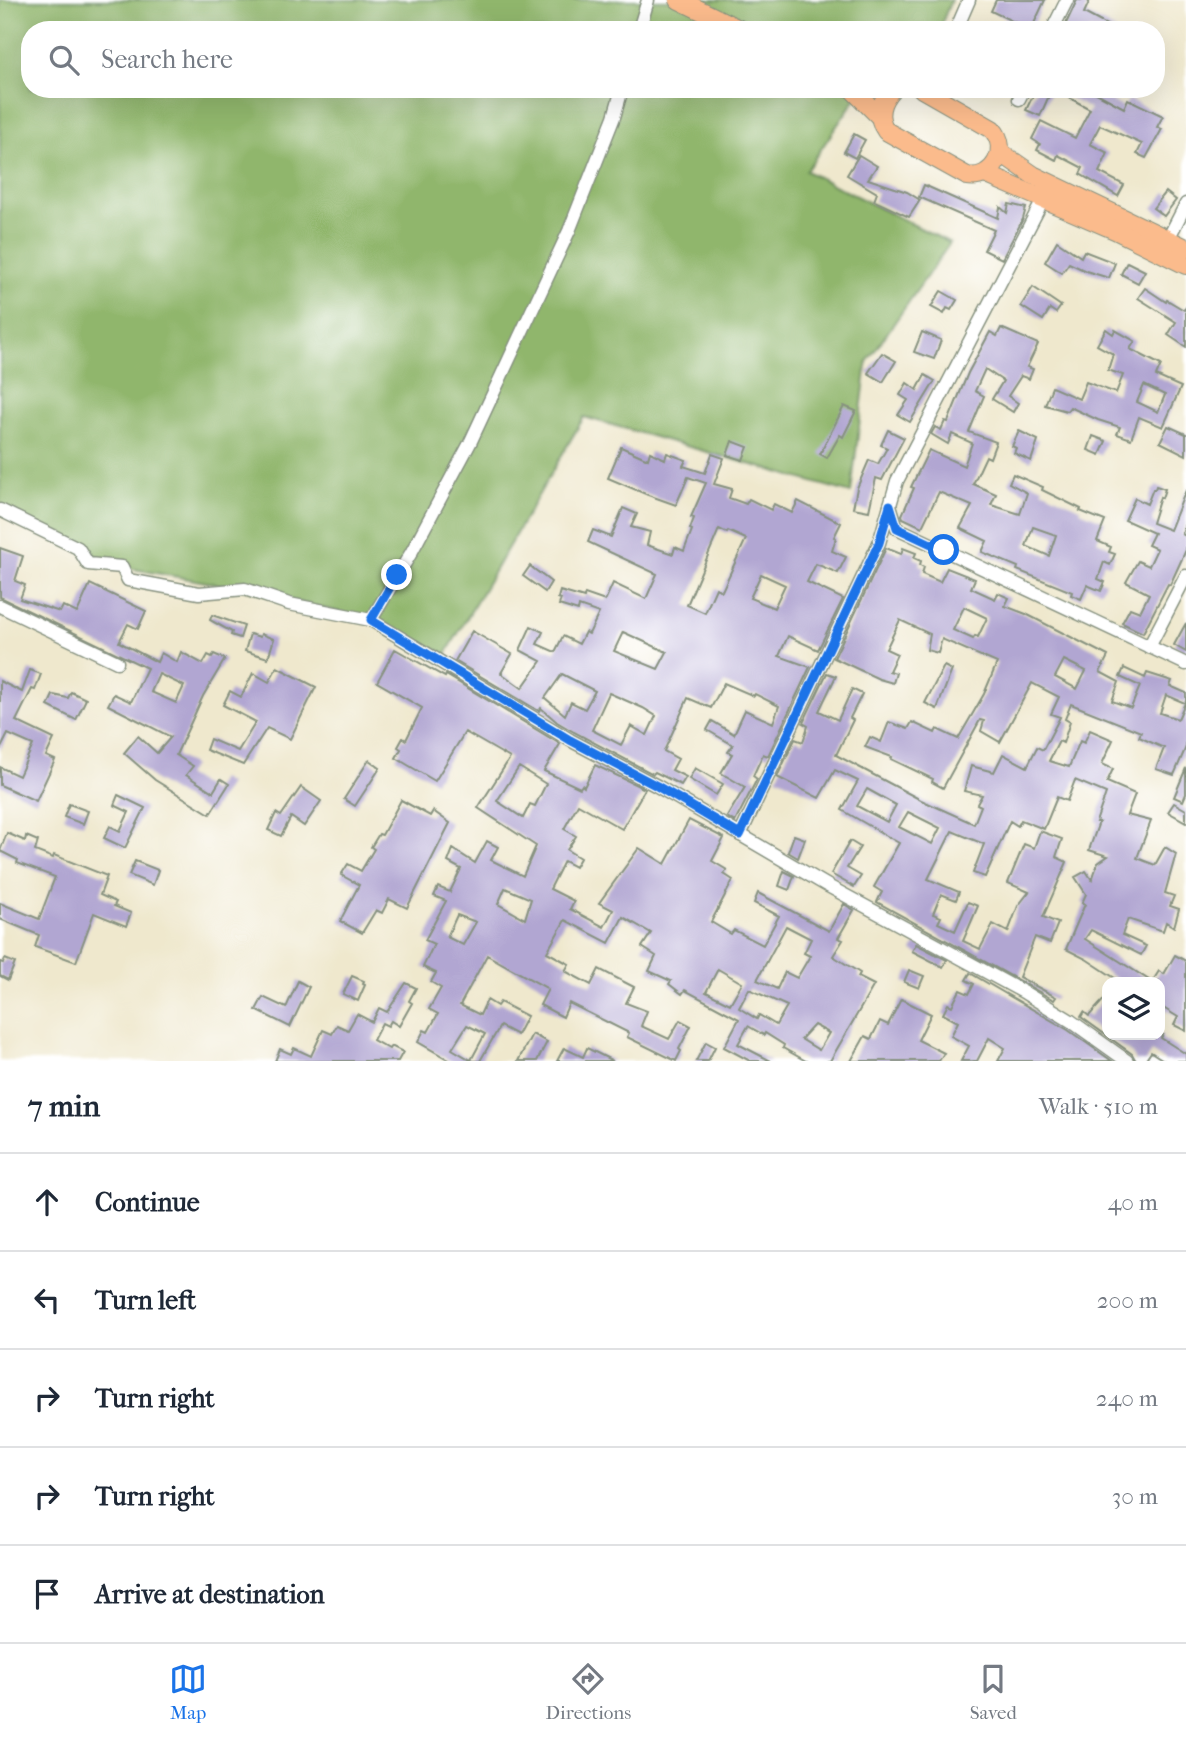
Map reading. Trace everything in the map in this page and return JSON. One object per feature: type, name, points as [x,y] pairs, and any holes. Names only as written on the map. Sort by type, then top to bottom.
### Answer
[{"type":"highway","points":[[679,0],[722,21]]},
{"type":"highway","points":[[861,98],[880,117]]},
{"type":"highway","points":[[886,98],[880,117],[886,131],[967,176],[985,174],[994,167],[1000,152],[997,135],[946,98]]},
{"type":"highway","points":[[1000,152],[1033,175],[1186,247]]},
{"type":"highway","points":[[985,174],[1115,230],[1186,265]]},
{"type":"street","points":[[642,21],[648,0]]},
{"type":"street","points":[[960,21],[969,0]]},
{"type":"street","points":[[1056,21],[1067,0]]},
{"type":"street","points":[[371,620],[411,553],[470,443],[569,231],[619,98]]},
{"type":"street","points":[[740,835],[879,543],[897,481],[1043,200]]},
{"type":"street","points":[[1168,239],[1186,204]]},
{"type":"street","points":[[890,505],[897,528],[1186,664]]},
{"type":"street","points":[[0,510],[78,548],[88,564],[122,567],[128,580],[199,593],[245,589],[289,604],[371,620],[570,740],[647,780],[828,886],[1026,993],[1127,1061]]},
{"type":"street","points":[[1149,647],[1186,576]]},
{"type":"street","points":[[0,606],[117,662]]},
{"type":"green space","points":[[0,0],[951,0],[943,21],[21,21],[21,98],[856,98],[806,171],[950,243],[867,362],[851,493],[584,417],[446,654],[371,620],[245,589],[122,567],[78,548],[0,506]]},
{"type":"building","points":[[996,0],[1045,0],[1035,21],[1012,21],[991,11]]},
{"type":"building","points":[[1077,0],[1090,0],[1084,13],[1099,21],[1067,21]]},
{"type":"building","points":[[1032,98],[1048,98],[1040,116],[1026,110]]},
{"type":"building","points":[[1070,98],[1106,98],[1124,108],[1128,99],[1163,116],[1157,127],[1162,129],[1146,158],[1137,154],[1142,144],[1100,125],[1090,144],[1108,153],[1099,172],[1124,185],[1118,196],[1080,174],[1083,168],[1058,155],[1056,160],[1037,150],[1040,144],[1032,139],[1041,121],[1075,138],[1090,109]]},
{"type":"building","points":[[854,134],[865,140],[855,158],[844,152]]},
{"type":"building","points":[[859,155],[877,166],[868,179],[907,192],[920,200],[909,217],[874,201],[877,193],[847,175]]},
{"type":"building","points":[[924,185],[998,218],[1000,207],[1007,213],[1009,204],[1026,208],[1002,259],[984,250],[994,230],[919,197]]},
{"type":"building","points":[[1166,192],[1176,200],[1164,216],[1153,208]]},
{"type":"building","points":[[1057,241],[1081,257],[1084,251],[1115,263],[1109,278],[1069,263],[1062,273],[1045,262]]},
{"type":"building","points":[[1127,262],[1145,271],[1138,283],[1121,274]]},
{"type":"building","points":[[1033,287],[1061,306],[1056,313],[1050,309],[1043,320],[1021,306]]},
{"type":"building","points":[[1145,288],[1166,302],[1167,300],[1184,310],[1186,307],[1186,347],[1168,335],[1176,322],[1138,298]]},
{"type":"building","points":[[941,291],[957,300],[951,310],[947,308],[944,314],[931,307]]},
{"type":"building","points":[[1001,328],[1038,344],[1027,367],[1033,369],[1029,379],[1021,376],[1008,396],[1018,403],[1013,412],[992,399],[1003,381],[985,369],[975,391],[984,396],[969,432],[996,442],[990,458],[986,456],[973,484],[996,494],[991,505],[1020,514],[1027,493],[1009,483],[1013,474],[1043,487],[1042,490],[1081,509],[1080,511],[1105,521],[1097,541],[1111,547],[1109,552],[1115,554],[1110,565],[1104,562],[1098,579],[1105,582],[1101,591],[1087,585],[1081,599],[1071,595],[1072,592],[1017,570],[1018,567],[982,552],[987,541],[960,528],[972,506],[939,492],[922,527],[902,515],[914,488],[911,487],[929,450],[964,466],[972,443],[952,434],[948,444],[931,434],[935,427],[941,430],[945,421],[948,422],[968,373],[990,332],[997,336]],"holes":[[[1033,527],[1056,535],[1049,556],[1026,546]]]},
{"type":"building","points":[[1106,329],[1113,334],[1115,330],[1135,341],[1130,349],[1161,365],[1156,376],[1181,387],[1163,427],[1139,417],[1131,439],[1117,434],[1120,427],[1070,407],[1067,411],[1045,405],[1052,387],[1079,399],[1086,382],[1116,393],[1123,375],[1108,370],[1113,354],[1097,345]],"holes":[[[1144,385],[1165,395],[1158,412],[1137,402]]]},
{"type":"building","points":[[922,332],[941,340],[934,359],[914,352]]},
{"type":"building","points":[[882,353],[896,361],[883,382],[868,373]]},
{"type":"building","points":[[925,375],[935,381],[910,422],[898,415],[908,400],[900,395],[907,383],[917,390]]},
{"type":"building","points":[[844,406],[856,411],[843,437],[840,435],[827,458],[820,454]]},
{"type":"building","points":[[1168,426],[1186,434],[1186,455],[1160,442]]},
{"type":"building","points":[[888,430],[904,438],[882,480],[876,478],[869,511],[853,508],[857,488],[869,460],[878,464],[887,448],[881,445]]},
{"type":"building","points":[[1019,431],[1038,440],[1031,461],[1014,453],[1016,448],[1012,446]]},
{"type":"building","points":[[1093,436],[1106,441],[1100,455],[1088,450]]},
{"type":"building","points":[[732,441],[748,447],[743,460],[727,455]]},
{"type":"building","points":[[621,447],[648,459],[650,452],[665,459],[667,453],[686,460],[683,466],[705,473],[712,454],[724,458],[714,484],[732,489],[729,498],[746,504],[749,499],[771,510],[774,504],[792,513],[798,501],[841,523],[834,537],[836,538],[832,551],[846,557],[838,573],[816,564],[807,582],[843,599],[818,650],[788,636],[779,656],[810,667],[768,756],[763,754],[753,776],[757,779],[735,822],[727,817],[745,787],[721,773],[732,754],[728,752],[733,745],[707,730],[712,721],[734,734],[745,710],[773,723],[779,706],[724,683],[711,708],[688,698],[664,751],[678,759],[672,770],[686,777],[681,785],[655,772],[653,774],[574,732],[541,708],[539,711],[455,661],[472,631],[512,654],[501,673],[522,688],[541,661],[520,650],[531,626],[543,632],[537,644],[555,652],[563,636],[579,644],[585,632],[589,634],[599,613],[579,606],[578,611],[559,605],[560,591],[584,598],[585,594],[605,601],[613,583],[646,599],[657,574],[588,542],[593,530],[611,537],[623,508],[637,514],[631,527],[650,532],[647,545],[673,554],[675,547],[684,551],[692,530],[690,529],[694,518],[691,517],[706,483],[688,477],[676,505],[608,478]],"holes":[[[719,529],[746,539],[722,591],[716,588],[705,613],[687,605]],[[761,574],[785,585],[774,608],[750,598]],[[623,632],[667,652],[658,669],[614,651]],[[562,674],[595,691],[585,709],[571,702],[565,715],[545,698]],[[609,693],[656,716],[647,735],[631,726],[621,745],[592,730]]]},
{"type":"building","points":[[1156,486],[1165,489],[1152,523],[1170,530],[1186,490],[1186,523],[1182,534],[1186,536],[1186,550],[1143,633],[1122,623],[1130,608],[1140,612],[1149,594],[1126,582],[1138,561],[1149,566],[1157,549],[1148,545],[1154,533],[1125,520],[1135,498],[1147,504]]},
{"type":"building","points":[[0,548],[23,556],[15,581],[25,585],[20,599],[60,612],[63,606],[77,613],[90,584],[146,611],[138,629],[128,624],[119,642],[157,662],[161,653],[177,662],[181,652],[203,664],[208,655],[212,657],[214,654],[225,659],[203,696],[176,755],[193,766],[186,775],[213,792],[221,779],[229,784],[210,814],[155,780],[124,753],[138,736],[157,753],[171,737],[108,705],[114,694],[131,702],[147,668],[0,597]],"holes":[[[159,674],[184,686],[176,703],[151,692]]]},
{"type":"building","points":[[886,548],[901,554],[903,548],[916,553],[914,558],[921,561],[920,565],[924,567],[922,574],[940,582],[947,568],[975,579],[971,588],[995,599],[998,593],[1009,598],[1005,606],[1108,656],[1100,672],[1119,682],[1112,701],[1131,708],[1140,686],[1120,677],[1124,668],[1145,678],[1147,673],[1172,681],[1170,686],[1186,693],[1186,747],[1174,775],[1156,769],[1164,748],[1139,737],[1141,732],[1071,704],[1065,719],[1070,722],[1063,743],[1059,741],[1049,761],[1069,767],[1080,741],[1084,743],[1090,730],[1113,740],[1102,764],[1113,769],[1107,782],[1135,794],[1127,815],[1151,821],[1137,858],[1155,865],[1165,847],[1176,854],[1165,893],[1174,896],[1170,906],[1179,909],[1174,927],[1166,922],[1163,931],[1128,919],[1122,935],[1146,946],[1141,955],[1091,930],[1085,939],[1144,977],[1113,977],[1066,949],[1085,904],[1082,903],[1086,894],[1075,877],[1086,871],[1092,880],[1098,863],[1108,856],[1089,850],[1106,793],[1075,780],[1067,801],[1057,797],[1044,829],[1021,820],[1018,826],[1010,821],[985,877],[973,873],[984,844],[952,831],[928,879],[959,892],[956,900],[941,894],[933,914],[941,917],[938,923],[955,931],[968,902],[978,906],[963,941],[980,949],[993,924],[1008,932],[1018,906],[1029,892],[1008,883],[1024,844],[1034,848],[1040,831],[1062,839],[1056,857],[1067,862],[1043,917],[1058,923],[1050,943],[1035,937],[1019,977],[1056,997],[1054,1000],[877,902],[882,892],[874,887],[899,843],[842,810],[858,781],[835,770],[819,798],[777,777],[795,739],[803,742],[808,726],[803,723],[827,673],[836,676],[819,711],[838,720],[852,689],[862,694],[836,755],[921,800],[974,824],[981,806],[977,804],[982,795],[964,791],[971,766],[994,772],[1003,754],[1027,767],[1037,747],[1043,750],[1060,717],[1051,714],[1059,697],[1032,683],[1000,742],[981,731],[984,721],[980,720],[943,788],[932,782],[933,779],[891,759],[892,757],[865,747],[870,737],[881,742],[889,722],[908,729],[912,722],[935,733],[937,729],[958,739],[984,694],[997,663],[942,639],[938,653],[927,650],[930,634],[900,620],[886,649],[897,654],[889,671],[896,673],[893,683],[834,658]],"holes":[[[964,607],[987,618],[978,637],[973,639],[953,630]],[[1064,660],[1086,671],[1077,689],[1055,677]],[[1166,695],[1185,703],[1178,719],[1160,713]],[[867,789],[896,805],[887,822],[857,806]],[[908,812],[940,828],[932,844],[899,827]]]},
{"type":"building","points":[[530,566],[551,582],[545,592],[523,576]]},
{"type":"building","points":[[212,615],[244,626],[240,638],[210,620]]},
{"type":"building","points":[[1186,623],[1186,652],[1174,645]]},
{"type":"building","points":[[250,634],[260,637],[261,634],[274,639],[268,658],[245,651]]},
{"type":"building","points":[[395,649],[445,677],[446,675],[560,744],[544,771],[580,788],[582,785],[584,787],[595,765],[645,789],[622,829],[578,804],[564,829],[576,836],[567,850],[580,858],[575,867],[564,861],[550,889],[574,901],[570,909],[604,927],[613,910],[599,903],[639,848],[665,864],[689,820],[724,838],[712,861],[727,870],[724,874],[733,880],[711,922],[731,934],[734,930],[763,945],[779,916],[754,903],[758,893],[829,931],[844,904],[854,910],[838,938],[843,940],[833,956],[860,973],[858,977],[874,985],[830,1061],[806,1061],[783,1048],[784,1045],[765,1033],[764,1035],[748,1026],[738,1044],[771,1061],[750,1061],[724,1047],[739,1019],[685,990],[682,994],[669,984],[671,981],[649,971],[656,956],[642,947],[651,933],[623,917],[609,943],[565,920],[547,952],[569,964],[565,971],[591,985],[599,969],[634,987],[626,1003],[647,1011],[641,1026],[669,1039],[680,1020],[691,1026],[676,1061],[627,1037],[629,1033],[569,1003],[563,1017],[540,1005],[548,989],[487,955],[460,1005],[480,1015],[487,1000],[497,1006],[500,1002],[527,1016],[517,1035],[500,1026],[480,1061],[451,1061],[418,1042],[424,1030],[428,1032],[438,1014],[429,1009],[441,988],[431,982],[436,973],[423,967],[434,944],[425,940],[446,901],[434,896],[438,887],[450,892],[461,869],[448,862],[453,849],[475,863],[487,841],[498,847],[491,860],[523,876],[536,846],[478,808],[510,758],[465,732],[435,781],[396,758],[401,749],[398,747],[403,738],[406,740],[422,708],[377,682]],"holes":[[[519,767],[546,784],[535,806],[530,804],[523,818],[497,801]],[[505,888],[531,899],[525,919],[498,904]],[[457,915],[476,922],[463,945],[447,937]],[[786,926],[811,939],[804,953],[810,956],[797,978],[785,972],[777,989],[757,980]],[[718,969],[742,983],[730,1004],[706,992]],[[749,989],[787,1006],[776,1025],[759,1015],[757,1019],[739,1008]],[[467,1025],[485,1034],[471,1060],[452,1049]],[[814,1025],[829,1033],[819,1050],[801,1039]]]},
{"type":"building","points":[[944,666],[952,670],[937,709],[925,703]]},
{"type":"building","points":[[277,667],[316,687],[290,739],[267,728],[243,765],[206,750],[210,739],[238,751],[256,722],[223,705],[230,691],[241,697],[253,673],[269,682]]},
{"type":"building","points":[[30,670],[41,674],[35,690],[32,689],[16,721],[54,739],[46,756],[55,760],[36,801],[0,785],[0,767],[19,776],[33,745],[8,734],[0,750],[0,681],[22,692]]},
{"type":"building","points":[[71,692],[86,699],[76,720],[48,706],[53,695],[68,698]]},
{"type":"building","points":[[369,760],[380,768],[355,806],[344,799]]},
{"type":"building","points":[[695,768],[723,784],[716,795],[689,779]]},
{"type":"building","points":[[1186,768],[1186,794],[1183,801],[1174,797]]},
{"type":"building","points":[[301,787],[321,801],[304,826],[291,817],[281,836],[268,830],[276,813],[281,816]]},
{"type":"building","points":[[118,795],[145,808],[125,848],[104,838],[110,826],[120,831],[129,812],[114,805]]},
{"type":"building","points":[[401,800],[430,816],[433,811],[450,823],[407,908],[389,899],[382,913],[376,910],[362,933],[340,921],[359,885],[341,875],[348,864],[361,871],[374,849],[371,847],[379,834],[382,835]]},
{"type":"building","points":[[1174,803],[1186,810],[1186,822],[1168,812]]},
{"type":"building","points":[[69,804],[88,811],[83,824],[64,817]]},
{"type":"building","points":[[7,833],[25,841],[26,836],[38,841],[35,851],[53,858],[54,855],[107,876],[100,895],[116,902],[114,906],[131,913],[126,926],[94,913],[76,962],[35,947],[39,935],[0,919],[0,903],[39,919],[55,877],[17,863],[18,860],[0,851]]},
{"type":"building","points":[[794,835],[805,839],[798,858],[788,852]]},
{"type":"building","points":[[850,841],[860,847],[847,868],[861,876],[854,887],[831,874]]},
{"type":"building","points":[[135,861],[158,870],[153,885],[129,875]]},
{"type":"building","points":[[784,871],[794,876],[789,890],[779,886]]},
{"type":"building","points":[[916,944],[947,960],[943,967],[912,951]]},
{"type":"building","points":[[1175,955],[1186,961],[1186,1031],[1174,1025],[1178,1017],[1165,1009],[1165,977],[1155,977],[1159,971],[1164,974]]},
{"type":"building","points":[[5,959],[15,963],[8,980],[0,976],[0,962],[3,963]]},
{"type":"building","points":[[909,970],[924,976],[919,988],[904,982]]},
{"type":"building","points":[[970,973],[1068,1030],[1112,1061],[998,1061],[1005,1048],[989,1038],[977,1061],[961,1061],[969,1046],[951,1036],[958,1022],[943,1014],[948,1004],[952,1006],[960,990],[969,994],[974,984],[966,980]]},
{"type":"building","points":[[352,976],[364,981],[365,985],[358,1001],[343,994]]},
{"type":"building","points":[[298,981],[309,987],[290,1027],[256,1010],[263,997],[286,1008]]},
{"type":"building","points":[[406,983],[416,988],[409,1001],[412,1003],[399,1026],[391,1021],[388,1026],[382,1023],[373,1040],[389,1049],[391,1046],[403,1052],[398,1061],[275,1061],[280,1049],[291,1054],[294,1048],[311,1056],[323,1030],[332,1034],[337,1025],[348,1030],[357,1014],[372,1022],[379,1008],[387,1012]]},
{"type":"building","points":[[901,999],[931,1014],[918,1040],[944,1053],[939,1061],[851,1061],[865,1036],[871,1039],[880,1021],[888,1025]]},
{"type":"building","points":[[1102,1002],[1102,1032],[1081,1017],[1084,1012],[1089,1016]]},
{"type":"building","points":[[532,1034],[547,1042],[537,1061],[518,1061]]},
{"type":"building","points":[[1113,1040],[1164,1040],[1186,1054],[1186,1061],[1165,1061],[1151,1052],[1145,1061],[1136,1061],[1132,1054]]},
{"type":"building","points":[[706,1042],[715,1047],[708,1061],[696,1061]]},
{"type":"building","points":[[564,1048],[583,1057],[587,1048],[613,1061],[557,1061]]},
{"type":"route","points":[[397,575],[371,620],[570,740],[607,758],[740,835],[879,543],[890,505],[897,528],[944,550]]}]
